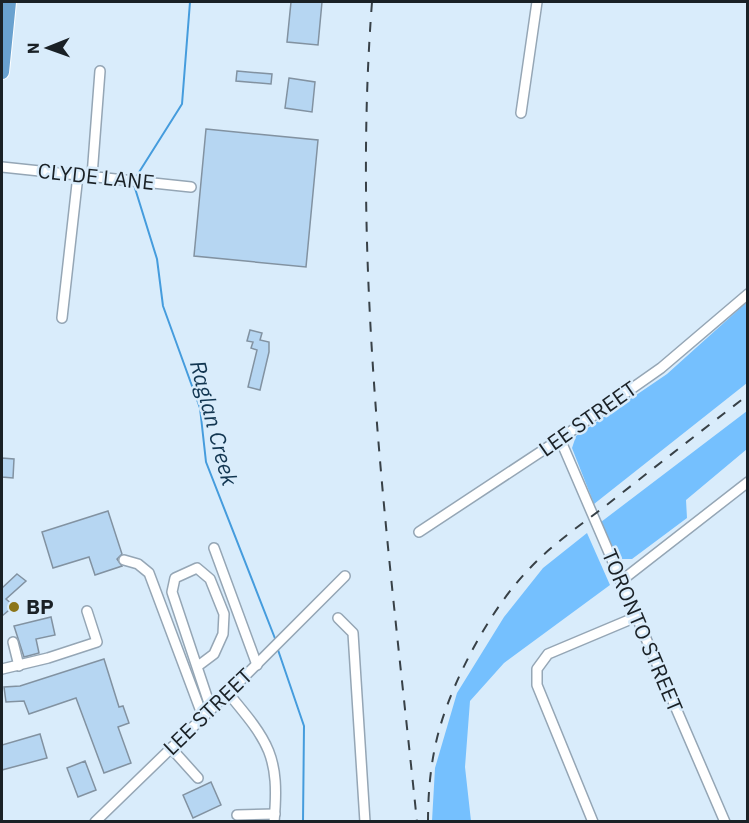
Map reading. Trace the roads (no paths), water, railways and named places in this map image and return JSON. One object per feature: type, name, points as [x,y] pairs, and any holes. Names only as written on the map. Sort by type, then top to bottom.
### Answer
[{"type":"highway","points":[[2,72],[9,2]]},
{"type":"street","points":[[521,113],[537,2]]},
{"type":"street","points":[[92,176],[100,71]]},
{"type":"street","name":"CLYDE LANE","points":[[2,167],[191,187]]},
{"type":"street","points":[[62,318],[78,175]]},
{"type":"street","name":"LEE STREET","points":[[419,532],[560,440],[662,368],[747,294]]},
{"type":"street","name":"TORONTO STREET","points":[[560,440],[725,822]]},
{"type":"street","points":[[621,581],[747,482]]},
{"type":"street","points":[[214,548],[256,665]]},
{"type":"street","points":[[124,560],[138,564],[149,573],[203,717]]},
{"type":"street","points":[[198,666],[214,654],[223,634],[224,614],[210,579],[197,568],[175,578],[172,592],[211,709]]},
{"type":"street","name":"LEE STREET","points":[[94,822],[267,655],[345,576]]},
{"type":"street","points":[[2,669],[97,642],[87,611]]},
{"type":"street","points":[[592,822],[537,685],[537,669],[548,654],[636,617]]},
{"type":"street","points":[[338,618],[353,633],[365,822]]},
{"type":"street","points":[[13,642],[19,666]]},
{"type":"street","points":[[228,693],[259,732],[269,750],[275,771],[277,791],[275,818],[237,815]]},
{"type":"street","points":[[171,748],[198,778]]},
{"type":"waterway","name":"Raglan Creek","points":[[136,177],[182,104],[190,2]]},
{"type":"waterway","name":"Raglan Creek","points":[[134,185],[157,259],[163,306],[200,408],[206,462],[276,641]]},
{"type":"waterway","name":"Raglan Creek","points":[[277,647],[304,726],[303,822]]},
{"type":"railway","points":[[372,2],[367,104],[366,207],[370,310],[385,515],[417,822]]},
{"type":"railway","points":[[428,822],[432,762],[447,707],[465,664],[503,601],[531,567],[559,542],[748,395]]},
{"type":"place","name":"BP","points":[[14,607]]}]
